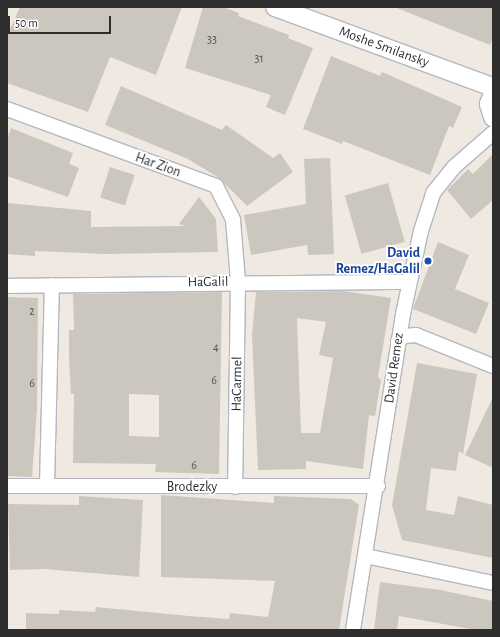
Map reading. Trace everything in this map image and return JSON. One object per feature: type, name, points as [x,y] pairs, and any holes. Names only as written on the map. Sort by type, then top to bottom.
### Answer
[{"type":"street","name":"Moshe Smilansky","points":[[275,7],[493,87]]},
{"type":"street","points":[[493,94],[489,104],[493,117]]},
{"type":"street","name":"Har Zion","points":[[7,109],[216,186],[233,220],[238,281]]},
{"type":"street","name":"David Remez","points":[[353,630],[378,486],[398,341],[408,282],[433,193],[454,167],[493,133]]},
{"type":"street","name":"HaGalil","points":[[7,286],[238,281],[408,282]]},
{"type":"street","name":"HaCarmel","points":[[235,487],[238,281]]},
{"type":"street","points":[[47,486],[52,285]]},
{"type":"street","points":[[398,341],[404,336],[416,335],[493,366]]},
{"type":"street","name":"Brodezky","points":[[7,486],[378,486]]},
{"type":"street","points":[[366,556],[493,583]]},
{"type":"building","points":[[20,7],[182,7],[156,75],[110,57],[88,112],[7,83],[7,36]]},
{"type":"building","points":[[203,7],[223,7],[239,13],[238,16],[289,35],[288,38],[313,48],[285,115],[266,107],[271,95],[185,68]]},
{"type":"building","points":[[394,7],[493,7],[493,37],[490,45]]},
{"type":"building","points":[[331,56],[380,76],[382,72],[462,107],[453,128],[449,126],[430,175],[343,141],[342,144],[303,129]]},
{"type":"building","points":[[121,86],[222,130],[226,125],[273,158],[280,153],[293,172],[247,206],[219,178],[188,159],[105,125]]},
{"type":"building","points":[[11,128],[73,153],[69,164],[79,168],[68,197],[7,176],[7,139]]},
{"type":"building","points":[[493,154],[493,200],[471,219],[447,190],[468,169],[473,174]]},
{"type":"building","points":[[330,158],[334,254],[308,255],[307,245],[251,255],[244,215],[306,204],[304,159]]},
{"type":"building","points":[[110,167],[135,175],[125,205],[100,197]]},
{"type":"building","points":[[388,183],[405,242],[362,254],[345,195]]},
{"type":"building","points":[[199,197],[216,219],[218,252],[105,254],[35,251],[35,256],[7,254],[7,203],[91,211],[91,227],[186,226],[179,224]]},
{"type":"building","points":[[438,242],[469,255],[455,289],[489,303],[476,334],[413,309]]},
{"type":"building","points":[[343,291],[391,298],[378,377],[381,380],[375,416],[369,415],[363,469],[306,461],[306,469],[258,470],[252,335],[256,292]],"holes":[[[297,318],[326,322],[319,355],[333,358],[320,433],[301,433]]]},
{"type":"building","points":[[222,292],[219,474],[155,472],[156,464],[73,463],[74,394],[71,394],[69,330],[74,330],[73,294]],"holes":[[[129,394],[159,395],[159,437],[129,436]]]},
{"type":"building","points":[[7,297],[38,298],[37,409],[32,477],[7,476]]},
{"type":"building","points":[[417,363],[477,374],[463,454],[459,451],[456,471],[431,468],[426,510],[454,515],[458,496],[493,505],[493,558],[402,540],[392,505]]},
{"type":"building","points":[[493,397],[493,468],[465,455]]},
{"type":"building","points":[[161,495],[274,503],[274,496],[351,499],[359,505],[339,630],[26,630],[26,613],[59,614],[59,610],[95,612],[96,607],[229,619],[230,613],[268,617],[275,581],[161,577]]},
{"type":"building","points":[[79,496],[143,500],[139,577],[44,569],[10,570],[8,504],[79,505]]},
{"type":"building","points":[[380,582],[440,590],[493,601],[493,630],[476,630],[399,616],[397,630],[374,630]]},
{"type":"place","name":"David Remez/HaGalil","points":[[428,261]]}]
